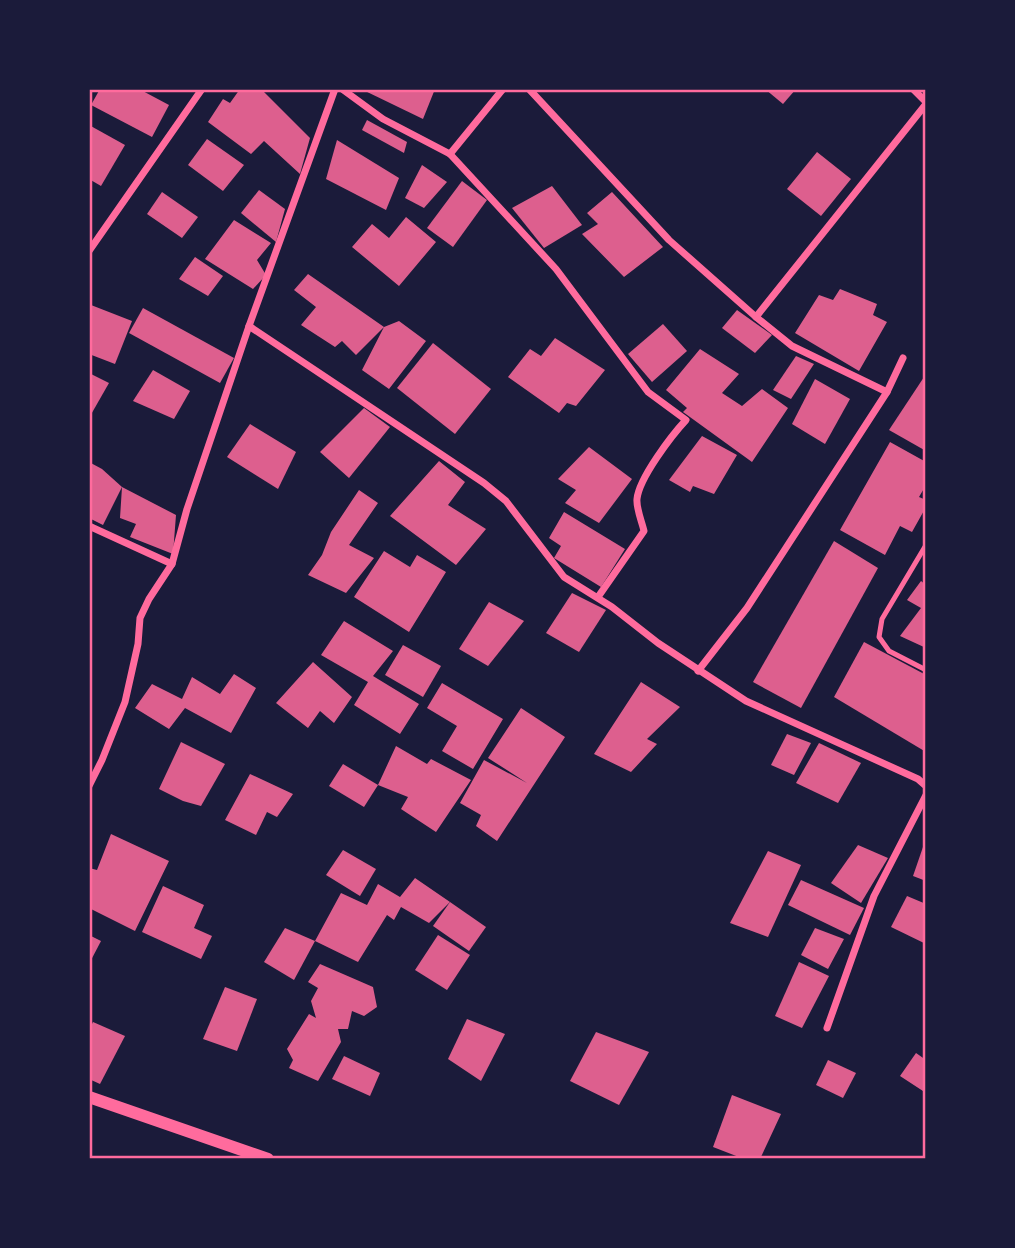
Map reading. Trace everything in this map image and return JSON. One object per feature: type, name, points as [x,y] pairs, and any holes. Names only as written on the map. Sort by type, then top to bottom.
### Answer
[{"type":"street","points":[[89,251],[202,89]]},
{"type":"street","points":[[89,786],[124,702],[138,644],[141,618],[149,599],[172,564],[187,509],[248,326],[335,89]]},
{"type":"street","points":[[342,89],[383,119],[450,154],[556,269],[648,392],[685,420],[670,437],[648,472],[637,499],[644,531],[597,597]]},
{"type":"street","points":[[450,154],[503,89]]},
{"type":"street","points":[[529,89],[662,233],[756,317],[792,345],[887,392]]},
{"type":"street","points":[[756,317],[926,103],[913,89]]},
{"type":"street","points":[[248,326],[484,483],[506,501],[564,577],[597,597],[658,643],[746,701],[906,774],[926,786]]},
{"type":"street","points":[[698,670],[747,608],[887,392],[903,358]]},
{"type":"street","points":[[89,526],[172,564]]},
{"type":"street","points":[[827,1028],[874,896],[926,795]]},
{"type":"street","points":[[89,1097],[268,1159]]},
{"type":"lane","points":[[926,545],[882,618],[879,637],[889,651],[926,670]]},
{"type":"building","points":[[100,89],[139,89],[169,105],[152,137],[91,105]]},
{"type":"building","points":[[240,89],[261,89],[310,138],[300,174],[264,141],[251,154],[208,122],[223,99],[230,103]]},
{"type":"building","points":[[361,89],[435,89],[423,119]]},
{"type":"building","points":[[765,89],[796,89],[783,104]]},
{"type":"building","points":[[367,120],[407,142],[404,153],[362,130]]},
{"type":"building","points":[[89,125],[125,145],[101,186],[89,179]]},
{"type":"building","points":[[207,139],[244,165],[223,191],[188,165]]},
{"type":"building","points":[[337,140],[399,178],[386,210],[326,179]]},
{"type":"building","points":[[817,152],[851,179],[821,216],[787,189]]},
{"type":"building","points":[[422,165],[447,182],[424,208],[405,198]]},
{"type":"building","points":[[462,181],[487,200],[453,247],[427,228]]},
{"type":"building","points":[[552,186],[582,225],[544,248],[512,208]]},
{"type":"building","points":[[259,190],[285,209],[276,242],[241,213]]},
{"type":"building","points":[[162,192],[198,217],[182,238],[147,214]]},
{"type":"building","points":[[612,192],[663,247],[624,277],[582,234],[598,224],[587,213]]},
{"type":"building","points":[[406,217],[436,242],[399,286],[352,247],[372,224],[389,238]]},
{"type":"building","points":[[234,220],[271,243],[257,260],[266,275],[253,289],[205,259]]},
{"type":"building","points":[[195,257],[223,276],[208,296],[179,279]]},
{"type":"building","points":[[308,274],[384,327],[356,355],[342,341],[335,347],[301,325],[316,307],[294,290]]},
{"type":"building","points":[[840,289],[877,304],[873,315],[887,322],[859,371],[795,333],[819,295],[833,300]]},
{"type":"building","points":[[91,305],[132,321],[115,364],[89,354]]},
{"type":"building","points":[[143,308],[234,358],[220,383],[129,333]]},
{"type":"building","points":[[737,310],[772,335],[755,353],[722,328]]},
{"type":"building","points":[[399,321],[426,341],[389,389],[362,370],[384,327]]},
{"type":"building","points":[[663,324],[687,351],[652,382],[628,354]]},
{"type":"building","points":[[555,338],[605,370],[576,406],[567,403],[559,413],[508,377],[530,349],[541,356]]},
{"type":"building","points":[[433,343],[491,389],[455,434],[397,388]]},
{"type":"building","points":[[700,349],[739,374],[722,393],[742,406],[762,389],[788,408],[752,462],[683,412],[687,408],[666,390]]},
{"type":"building","points":[[796,356],[814,364],[791,399],[773,390]]},
{"type":"building","points":[[153,370],[190,391],[174,419],[133,401]]},
{"type":"building","points":[[89,373],[109,383],[89,418]]},
{"type":"building","points":[[926,374],[926,451],[889,430]]},
{"type":"building","points":[[815,379],[850,399],[825,444],[792,424]]},
{"type":"building","points":[[364,408],[390,427],[349,478],[320,452]]},
{"type":"building","points":[[250,424],[296,452],[278,489],[227,457]]},
{"type":"building","points":[[702,436],[737,455],[714,494],[693,486],[690,492],[669,480]]},
{"type":"building","points":[[890,442],[926,462],[926,485],[919,497],[926,500],[926,507],[912,532],[900,526],[885,555],[840,530]]},
{"type":"building","points":[[589,447],[632,479],[599,523],[565,503],[576,490],[558,479]]},
{"type":"building","points":[[439,461],[465,482],[448,505],[486,529],[456,565],[390,516]]},
{"type":"building","points":[[89,462],[102,469],[122,487],[103,525],[89,518]]},
{"type":"building","points":[[122,487],[176,515],[173,554],[130,537],[136,524],[120,518]]},
{"type":"building","points":[[359,490],[378,503],[349,545],[374,558],[346,593],[308,575],[322,555],[331,532]]},
{"type":"building","points":[[564,512],[625,549],[601,587],[554,558],[561,546],[549,538]]},
{"type":"building","points":[[834,541],[878,568],[801,708],[753,682]]},
{"type":"building","points":[[384,551],[410,567],[417,555],[446,572],[409,632],[354,597]]},
{"type":"building","points":[[921,581],[926,585],[926,648],[900,636],[921,608],[907,600]]},
{"type":"building","points":[[572,593],[606,610],[579,652],[546,633]]},
{"type":"building","points":[[489,602],[524,621],[488,666],[459,649]]},
{"type":"building","points":[[344,621],[393,651],[373,676],[419,704],[400,734],[354,705],[368,682],[321,655]]},
{"type":"building","points":[[864,642],[926,675],[926,752],[834,697]]},
{"type":"building","points":[[403,645],[441,666],[423,697],[385,675]]},
{"type":"building","points":[[313,662],[352,697],[334,723],[320,711],[308,728],[276,703]]},
{"type":"building","points":[[234,674],[256,688],[231,733],[185,708],[169,729],[135,708],[152,684],[182,699],[192,677],[220,694]]},
{"type":"building","points":[[641,682],[680,707],[647,739],[657,744],[631,772],[594,754]]},
{"type":"building","points":[[442,683],[503,719],[473,769],[442,751],[457,726],[427,708]]},
{"type":"building","points":[[521,708],[565,737],[497,841],[476,826],[481,815],[460,803],[484,760],[527,783],[488,758]]},
{"type":"building","points":[[787,734],[811,743],[794,775],[771,765]]},
{"type":"building","points":[[181,742],[225,764],[201,806],[183,801],[159,789]]},
{"type":"building","points":[[819,743],[861,763],[838,803],[796,783]]},
{"type":"building","points":[[396,746],[427,764],[431,759],[471,780],[436,832],[401,809],[408,797],[378,785]]},
{"type":"building","points":[[343,764],[378,785],[364,807],[329,786]]},
{"type":"building","points":[[250,774],[293,794],[277,817],[267,812],[256,835],[225,820]]},
{"type":"building","points":[[111,834],[169,861],[135,931],[89,908],[89,868],[97,870]]},
{"type":"building","points":[[858,845],[888,858],[861,903],[831,883]]},
{"type":"building","points":[[923,847],[926,847],[926,881],[913,876]]},
{"type":"building","points":[[343,850],[376,869],[360,896],[326,875]]},
{"type":"building","points":[[768,851],[801,865],[768,937],[730,923]]},
{"type":"building","points":[[415,878],[450,902],[429,923],[401,907],[394,920],[387,915],[358,962],[315,941],[341,893],[367,905],[378,884],[400,897]]},
{"type":"building","points":[[801,880],[864,908],[850,935],[788,905]]},
{"type":"building","points":[[163,886],[204,905],[194,928],[212,936],[201,959],[142,932]]},
{"type":"building","points":[[907,896],[926,904],[926,944],[891,927]]},
{"type":"building","points":[[450,902],[486,927],[469,951],[433,926]]},
{"type":"building","points":[[285,928],[315,941],[294,980],[264,962]]},
{"type":"building","points":[[815,928],[844,939],[828,969],[801,955]]},
{"type":"building","points":[[89,935],[101,941],[89,964]]},
{"type":"building","points":[[438,935],[470,955],[447,990],[415,970]]},
{"type":"building","points":[[799,962],[829,976],[802,1028],[775,1016]]},
{"type":"building","points":[[320,964],[373,987],[377,1007],[364,1016],[352,1011],[348,1029],[338,1029],[341,1042],[318,1081],[289,1068],[293,1060],[287,1049],[309,1014],[316,1018],[311,1001],[318,988],[308,982]]},
{"type":"building","points":[[225,987],[257,999],[237,1051],[203,1039]]},
{"type":"building","points":[[467,1019],[505,1034],[481,1081],[448,1059]]},
{"type":"building","points":[[93,1022],[125,1036],[100,1084],[89,1079],[89,1030]]},
{"type":"building","points":[[596,1032],[649,1052],[619,1105],[570,1081]]},
{"type":"building","points":[[916,1053],[926,1060],[926,1093],[900,1076]]},
{"type":"building","points":[[344,1056],[380,1073],[370,1096],[332,1079]]},
{"type":"building","points":[[828,1060],[856,1073],[843,1098],[816,1085]]},
{"type":"building","points":[[732,1095],[781,1114],[760,1159],[744,1159],[713,1147]]}]
